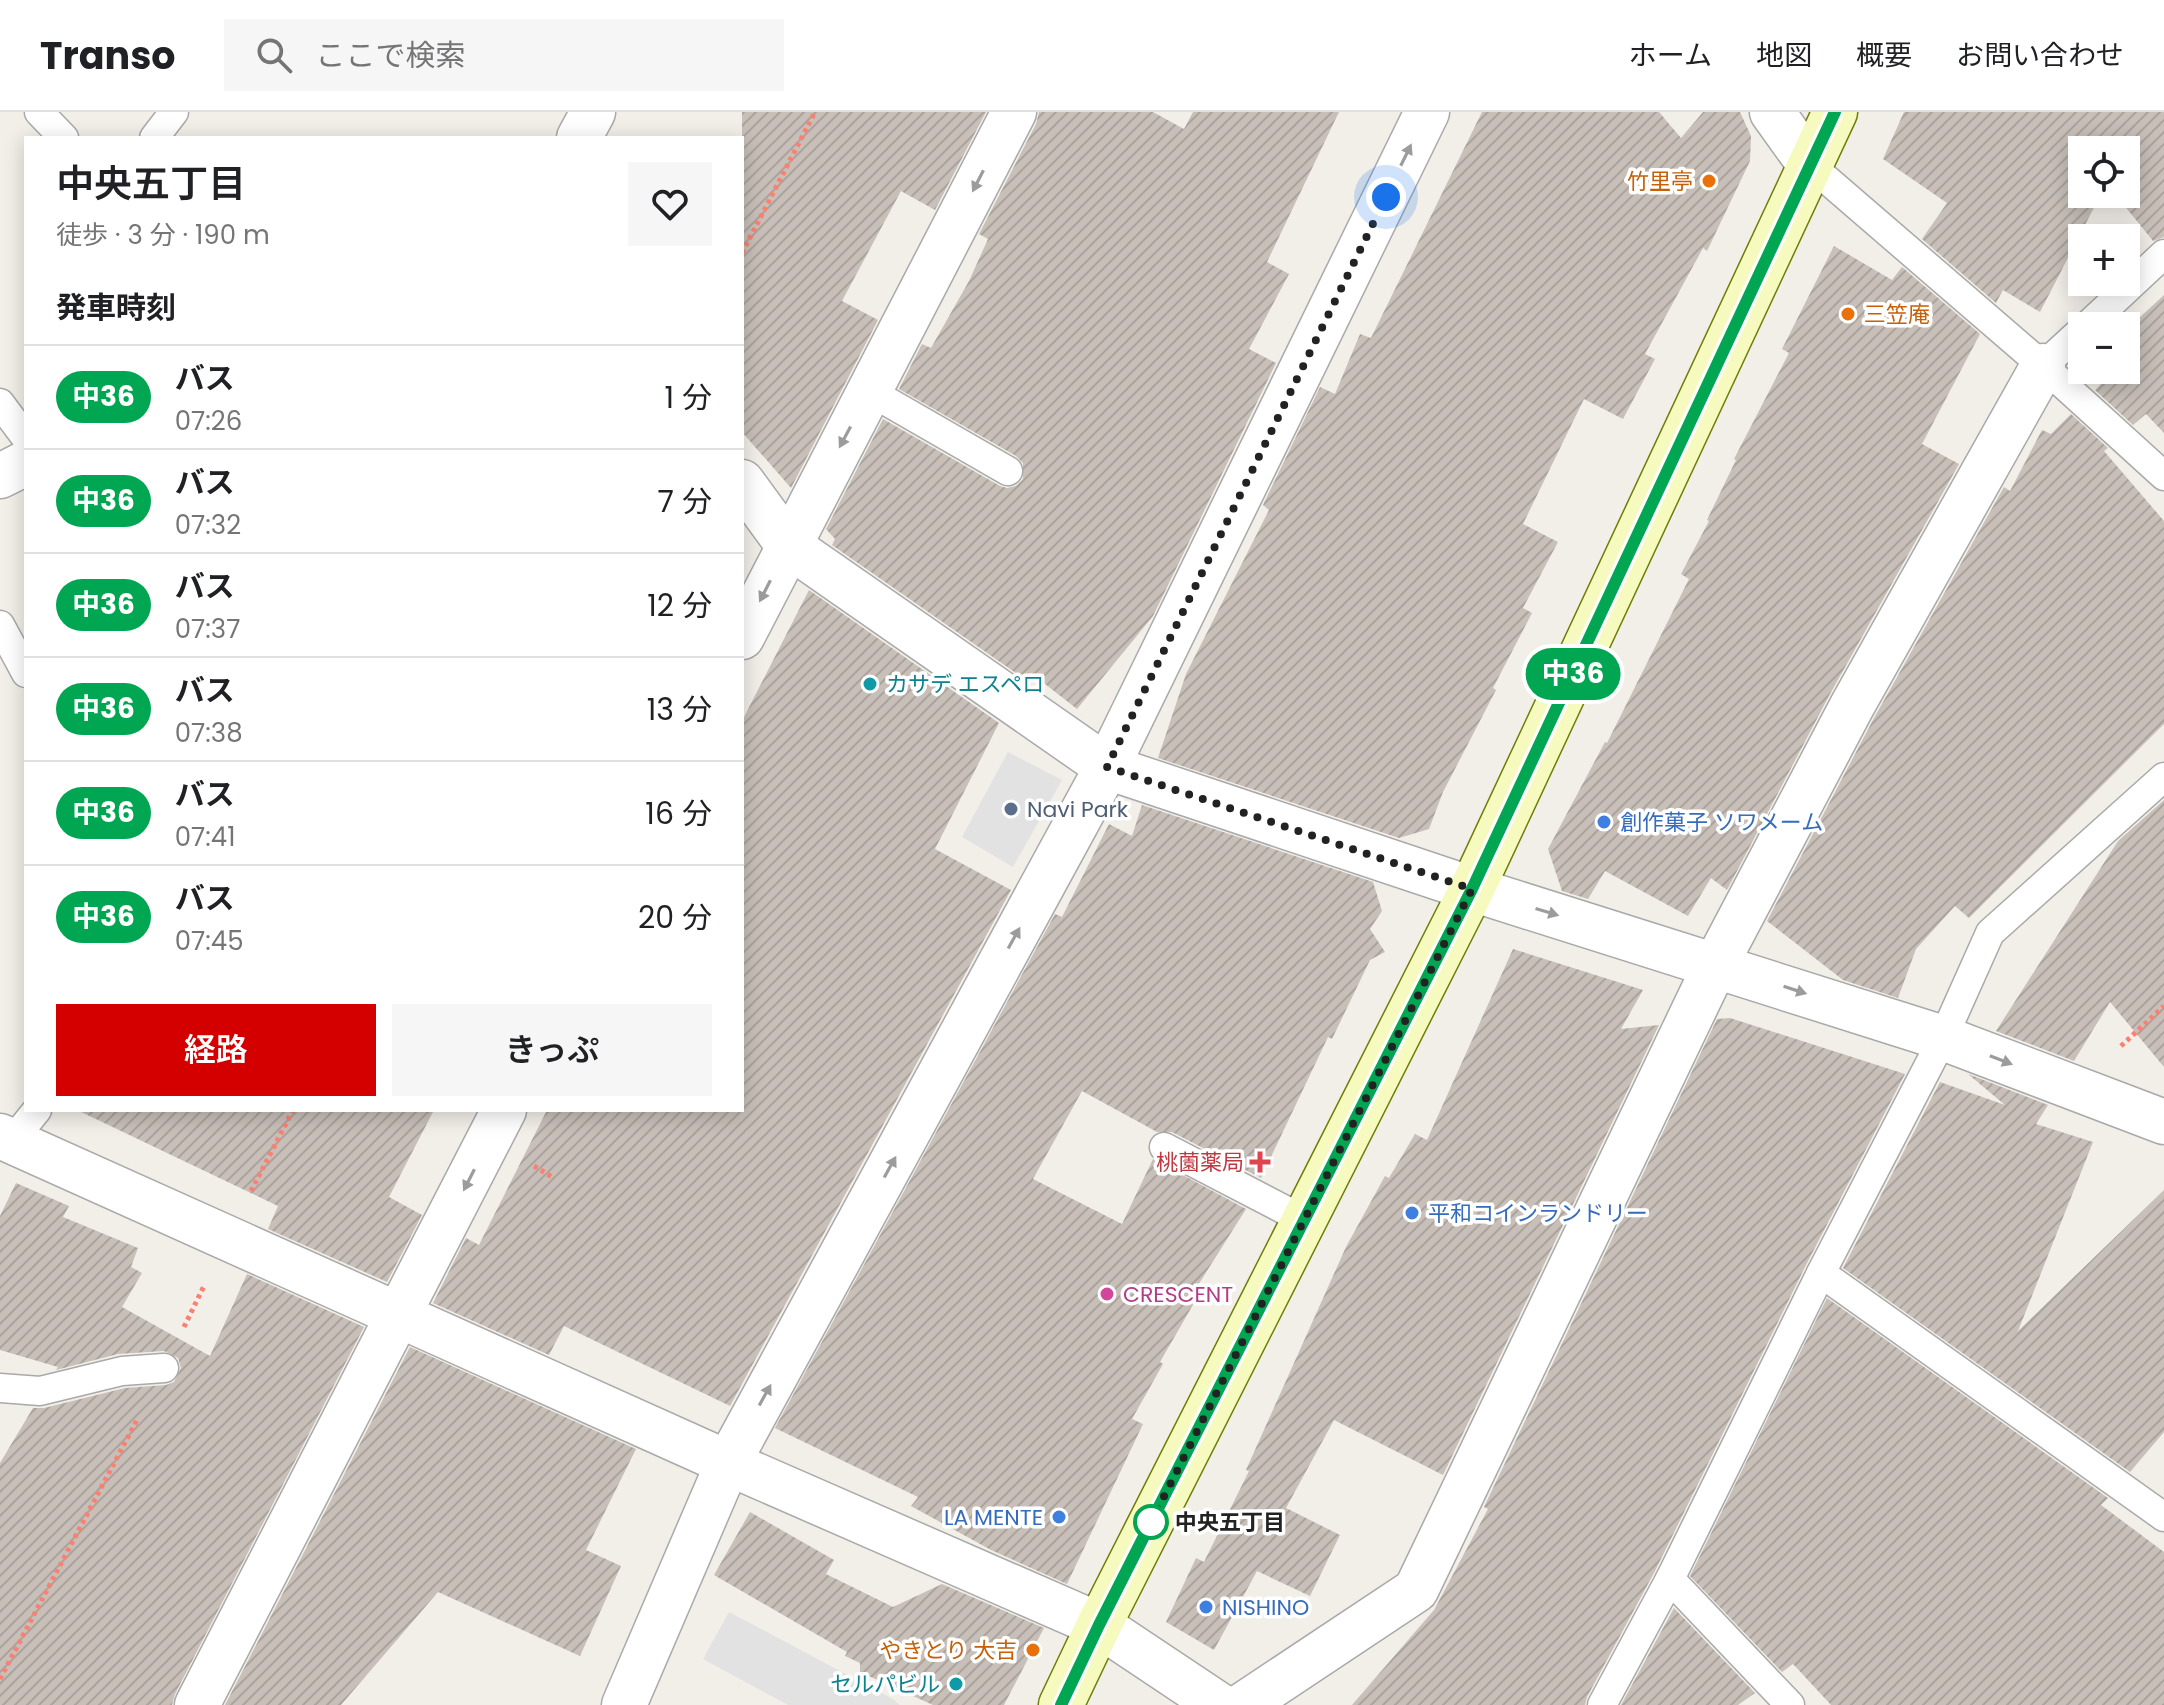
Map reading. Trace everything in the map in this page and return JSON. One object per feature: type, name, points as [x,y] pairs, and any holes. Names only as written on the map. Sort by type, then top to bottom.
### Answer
[{"type":"main road","points":[[1061,1705],[1472,889],[1835,112]]},
{"type":"street","points":[[580,136],[593,112]]},
{"type":"street","points":[[744,633],[1014,112]]},
{"type":"street","points":[[624,1705],[728,1463],[1107,767],[1427,112]]},
{"type":"street","points":[[1772,112],[1810,165]]},
{"type":"street","points":[[1243,1705],[1416,1590],[1716,964],[1852,706],[2043,366]]},
{"type":"street","points":[[0,476],[24,464]]},
{"type":"street","points":[[744,485],[788,545],[1107,767],[1472,889],[1943,1038],[2164,1122]]},
{"type":"street","points":[[197,1705],[503,1112]]},
{"type":"street","points":[[16,1129],[400,1315],[1099,1625],[1219,1705]]},
{"type":"lane","points":[[39,112],[62,136]]},
{"type":"lane","points":[[156,136],[174,112]]},
{"type":"lane","points":[[1810,165],[2043,366],[2164,476]]},
{"type":"lane","points":[[2102,312],[2164,254]]},
{"type":"lane","points":[[2043,366],[2068,343]]},
{"type":"lane","points":[[869,391],[1008,471]]},
{"type":"lane","points":[[0,403],[24,435]]},
{"type":"lane","points":[[0,625],[24,669]]},
{"type":"lane","points":[[1602,1705],[1670,1579],[1821,1273],[1943,1038],[1990,933],[2164,777]]},
{"type":"lane","points":[[1164,1147],[1304,1220]]},
{"type":"lane","points":[[1821,1273],[2164,1517]]},
{"type":"lane","points":[[0,1388],[40,1391],[122,1371],[164,1368]]},
{"type":"lane","points":[[1670,1579],[1790,1705]]},
{"type":"path","points":[[744,249],[815,112]]},
{"type":"shaded area","name":"Navi Park","points":[[1008,752],[1062,780],[1013,867],[962,837]]},
{"type":"shaded area","points":[[729,1612],[900,1705],[788,1705],[703,1659]]},
{"type":"building","points":[[742,112],[986,112],[935,210],[901,191],[842,301],[878,320],[791,488],[744,434]]},
{"type":"building","points":[[1039,112],[1153,112],[1184,129],[1193,112],[1339,112],[1267,262],[1289,274],[1249,349],[1276,363],[1153,616],[1077,709],[1031,673],[1026,680],[832,545],[835,539],[826,529],[883,419],[1000,486],[1016,486],[1023,479],[1023,463],[1016,456],[899,389],[922,344],[931,348],[969,281],[988,239],[979,234],[1036,124]]},
{"type":"building","points":[[1482,112],[1659,112],[1681,138],[1703,112],[1740,112],[1751,136],[1750,161],[1707,251],[1703,248],[1645,354],[1655,359],[1623,419],[1584,399],[1523,524],[1558,542],[1523,608],[1532,613],[1443,792],[1429,829],[1399,838],[1158,758],[1186,674],[1269,510],[1263,505],[1320,387],[1335,394],[1360,334],[1371,338]]},
{"type":"building","points":[[1904,112],[2164,112],[2164,237],[2153,241],[2126,208],[2140,208],[2140,136],[2068,136],[2068,208],[2094,208],[2085,224],[2068,224],[2068,258],[2040,312],[2003,290],[1996,303],[1922,239],[1947,203],[1883,159]]},
{"type":"building","points":[[1834,246],[1892,280],[1902,267],[1980,334],[1922,444],[1959,464],[1830,694],[1727,890],[1711,878],[1688,916],[1605,871],[1588,899],[1562,891],[1548,849],[1607,743],[1689,579],[1681,574],[1709,521],[1734,459],[1789,353],[1782,349]]},
{"type":"building","points":[[2164,295],[2164,433],[2146,414],[2133,425],[2095,390],[2101,384],[2140,384],[2140,317]]},
{"type":"building","points":[[2071,414],[2108,448],[2104,451],[2164,521],[2164,724],[1969,918],[1955,906],[1916,949],[1898,998],[1843,980],[1767,921],[1874,718],[2004,487],[2010,491],[2042,430],[2051,434]]},
{"type":"building","points":[[809,590],[999,723],[935,849],[1011,890],[730,1406],[564,1326],[549,1355],[433,1303],[466,1238],[479,1245],[546,1112],[744,1112],[744,717]]},
{"type":"building","points":[[2164,800],[2164,1067],[2110,1002],[2074,1061],[1996,1031],[2118,841]]},
{"type":"building","points":[[1142,805],[1373,882],[1382,911],[1370,929],[1385,952],[1370,960],[1332,1039],[1328,1037],[1261,1178],[1172,1132],[1157,1132],[1082,1091],[1033,1179],[1122,1224],[1153,1159],[1246,1209],[1188,1301],[1194,1303],[1132,1419],[1143,1424],[1067,1584],[991,1550],[911,1506],[918,1497],[775,1428],[1055,914],[1062,917],[1109,824],[1132,836]]},
{"type":"building","points":[[1513,949],[1643,990],[1621,1029],[1659,1025],[1443,1475],[1334,1420],[1286,1508],[1340,1535],[1310,1596],[1257,1571],[1214,1650],[1166,1622],[1196,1558],[1204,1562],[1249,1471],[1246,1470],[1346,1247],[1385,1176],[1389,1178],[1415,1134],[1427,1140]]},
{"type":"building","points":[[1730,1018],[1905,1074],[1585,1705],[1352,1705],[1434,1610],[1488,1509],[1484,1507],[1717,1019]]},
{"type":"building","points":[[1968,1074],[2048,1105],[2036,1124],[2093,1142],[2018,1331],[2164,1190],[2164,1432],[2130,1472],[1843,1268],[1940,1082],[2005,1105]]},
{"type":"building","points":[[81,1112],[433,1112],[389,1197],[422,1215],[387,1282],[268,1229],[278,1206]]},
{"type":"building","points":[[16,1183],[69,1206],[63,1217],[138,1248],[131,1267],[142,1273],[122,1307],[210,1356],[247,1274],[364,1327],[172,1705],[0,1705],[0,1463],[33,1408],[125,1388],[166,1385],[174,1382],[181,1368],[178,1358],[164,1351],[118,1354],[56,1370],[58,1367],[0,1350],[0,1216]]},
{"type":"building","points":[[1827,1298],[2108,1498],[2101,1505],[2164,1552],[2164,1705],[1831,1705],[1793,1664],[1782,1672],[1690,1576]]},
{"type":"building","points":[[410,1347],[636,1449],[586,1550],[621,1566],[580,1656],[438,1592],[341,1705],[225,1705]]},
{"type":"building","points":[[750,1512],[834,1560],[826,1574],[893,1607],[942,1584],[1044,1628],[1004,1705],[933,1705],[860,1672],[860,1663],[845,1656],[847,1652],[714,1575]]},
{"type":"building","points":[[1674,1608],[1755,1693],[1738,1705],[1621,1705]]},
{"type":"bus line","name":"中36","points":[[1061,1705],[1472,889],[1835,112]]},
{"type":"place","name":"竹里亭","points":[[1709,181]]},
{"type":"place","name":"三笠庵","points":[[1848,314]]},
{"type":"place","name":"カサデ エスペロ","points":[[870,684]]},
{"type":"place","name":"Navi Park","points":[[1011,809]]},
{"type":"place","name":"創作菓子 ソワメーム","points":[[1604,822]]},
{"type":"place","name":"桃薗薬局","points":[[1260,1162]]},
{"type":"place","name":"平和コインランドリー","points":[[1412,1213]]},
{"type":"place","name":"CRESCENT","points":[[1107,1294]]},
{"type":"place","name":"LA MENTE","points":[[1059,1517]]},
{"type":"place","name":"中央五丁目","points":[[1151,1522]]},
{"type":"place","name":"NISHINO","points":[[1206,1607]]},
{"type":"place","name":"やきとり 大吉","points":[[1033,1650]]},
{"type":"place","name":"セルパビル","points":[[956,1684]]},
{"type":"route","points":[[1151,1522],[1472,889],[1107,767],[1386,197]]}]
